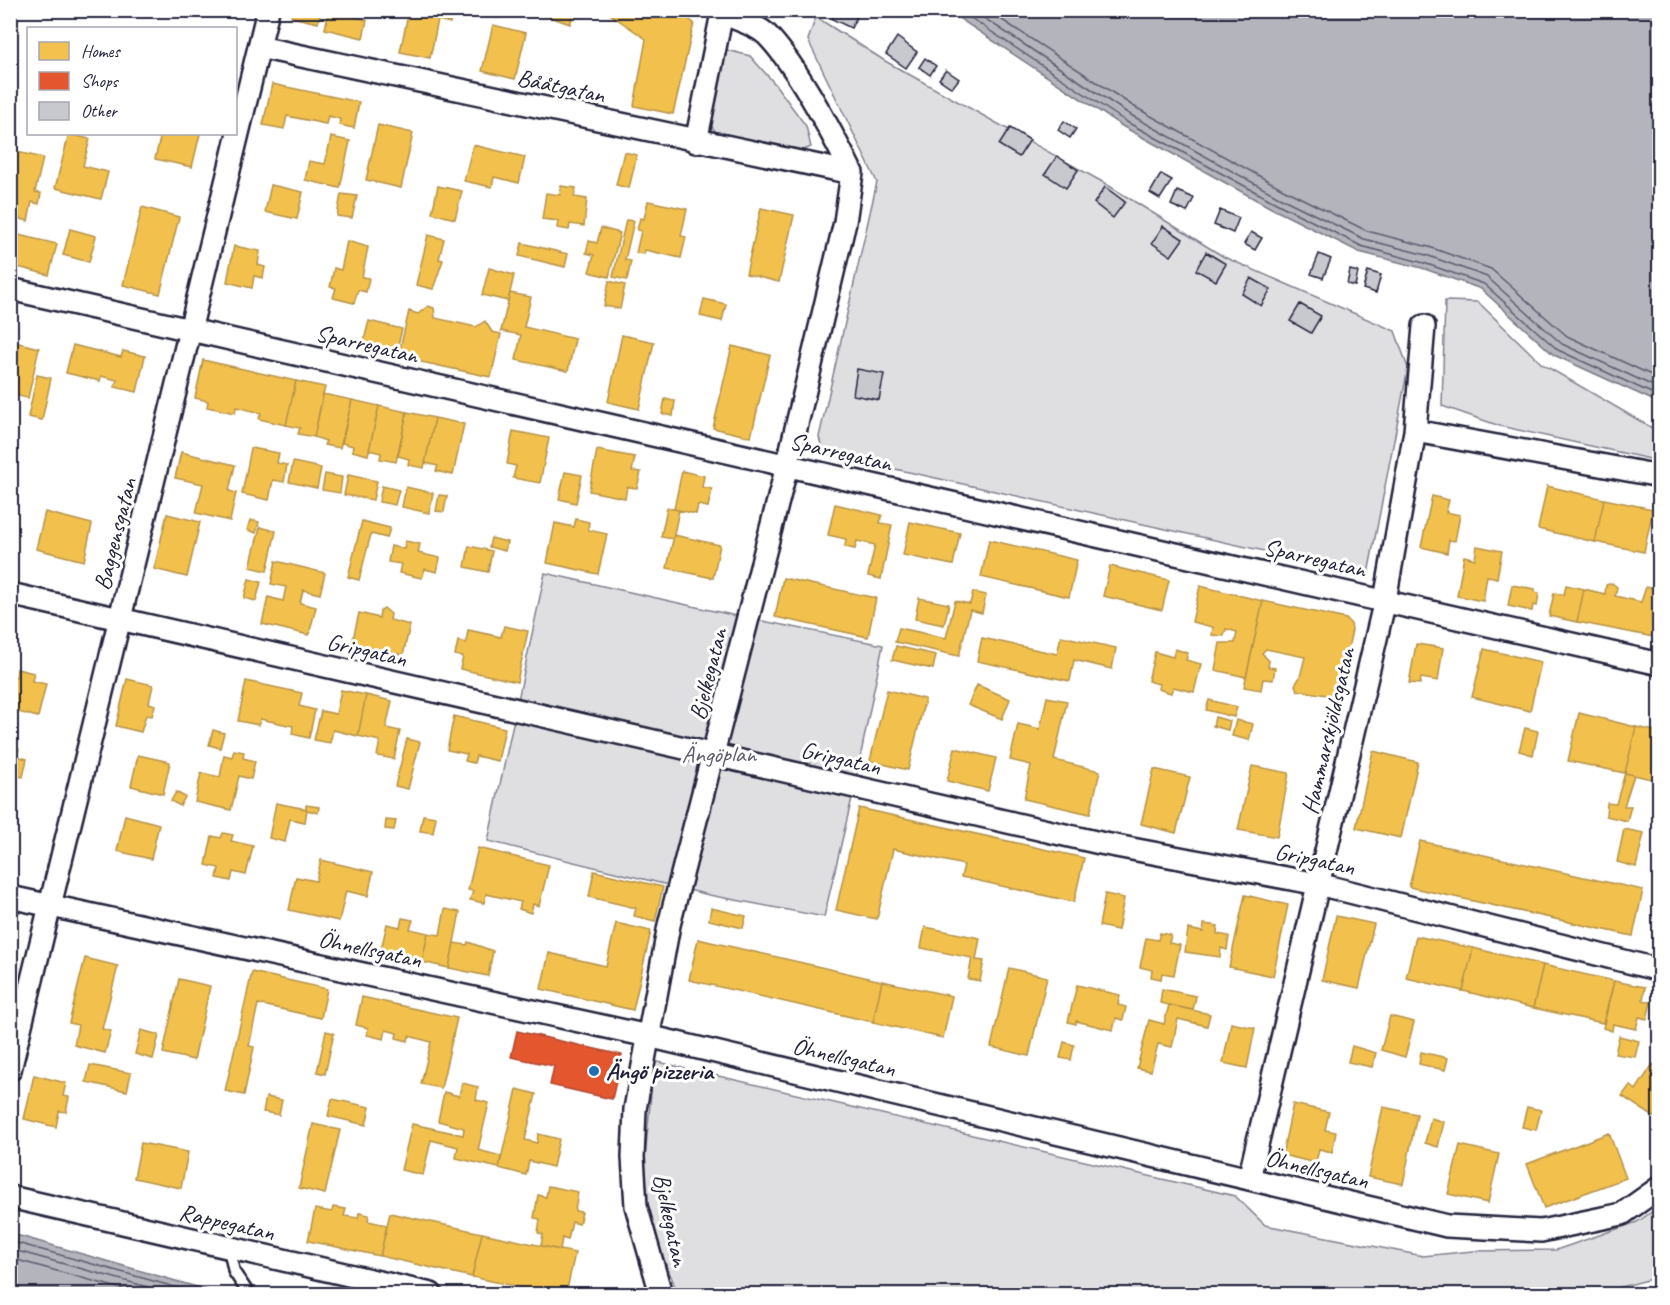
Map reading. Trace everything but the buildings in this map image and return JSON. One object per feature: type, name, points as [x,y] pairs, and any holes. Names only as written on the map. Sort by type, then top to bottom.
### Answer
[{"type":"street","name":"Baggensgatan","points":[[10,1070],[268,10]]},
{"type":"street","points":[[696,142],[720,12],[766,34],[829,129],[852,173]]},
{"type":"street","name":"Bååtgatan","points":[[259,47],[696,142],[852,173]]},
{"type":"street","name":"Bjelkegatan","points":[[662,1294],[636,1206],[633,1157],[635,1109],[669,925],[787,466],[845,222],[852,173]]},
{"type":"street","name":"Sparregatan","points":[[10,290],[1385,600],[1659,664]]},
{"type":"street","name":"Hammarskjöldsgatan","points":[[1249,1179],[1385,600],[1415,431],[1424,326]]},
{"type":"street","points":[[1415,431],[1659,476]]},
{"type":"street","name":"Gripgatan","points":[[10,594],[1100,843],[1318,884],[1659,970]]},
{"type":"street","name":"Öhnellsgatan","points":[[10,897],[648,1036],[1447,1226],[1541,1231],[1622,1214],[1659,1187]]},
{"type":"street","name":"Rappegatan","points":[[10,1197],[431,1294]]},
{"type":"lane","points":[[229,1249],[234,1272],[249,1294]]},
{"type":"green space","points":[[816,17],[885,61],[1106,184],[1224,257],[1395,331],[1408,368],[1368,574],[823,453],[819,437],[877,182],[808,40]]},
{"type":"green space","points":[[723,49],[750,56],[775,84],[806,126],[811,147],[799,152],[716,132],[709,123]]},
{"type":"green space","points":[[1445,301],[1478,302],[1542,364],[1659,432],[1659,461],[1500,426],[1442,406]]},
{"type":"green space","name":"Ängöplan","points":[[545,573],[732,615],[883,645],[852,798],[824,917],[709,895],[488,841]]},
{"type":"green space","points":[[654,1061],[1235,1196],[1265,1225],[1423,1256],[1473,1251],[1556,1250],[1637,1222],[1659,1207],[1659,1277],[1595,1294],[678,1294],[641,1201]]},
{"type":"water","points":[[948,11],[1659,11],[1659,403],[1554,355],[1481,289],[1422,268],[1359,252],[1273,209],[1122,126]]},
{"type":"water","points":[[11,1235],[20,1236],[221,1294],[11,1294]]},
{"type":"place","name":"Ängö pizzeria","points":[[594,1071]]}]
